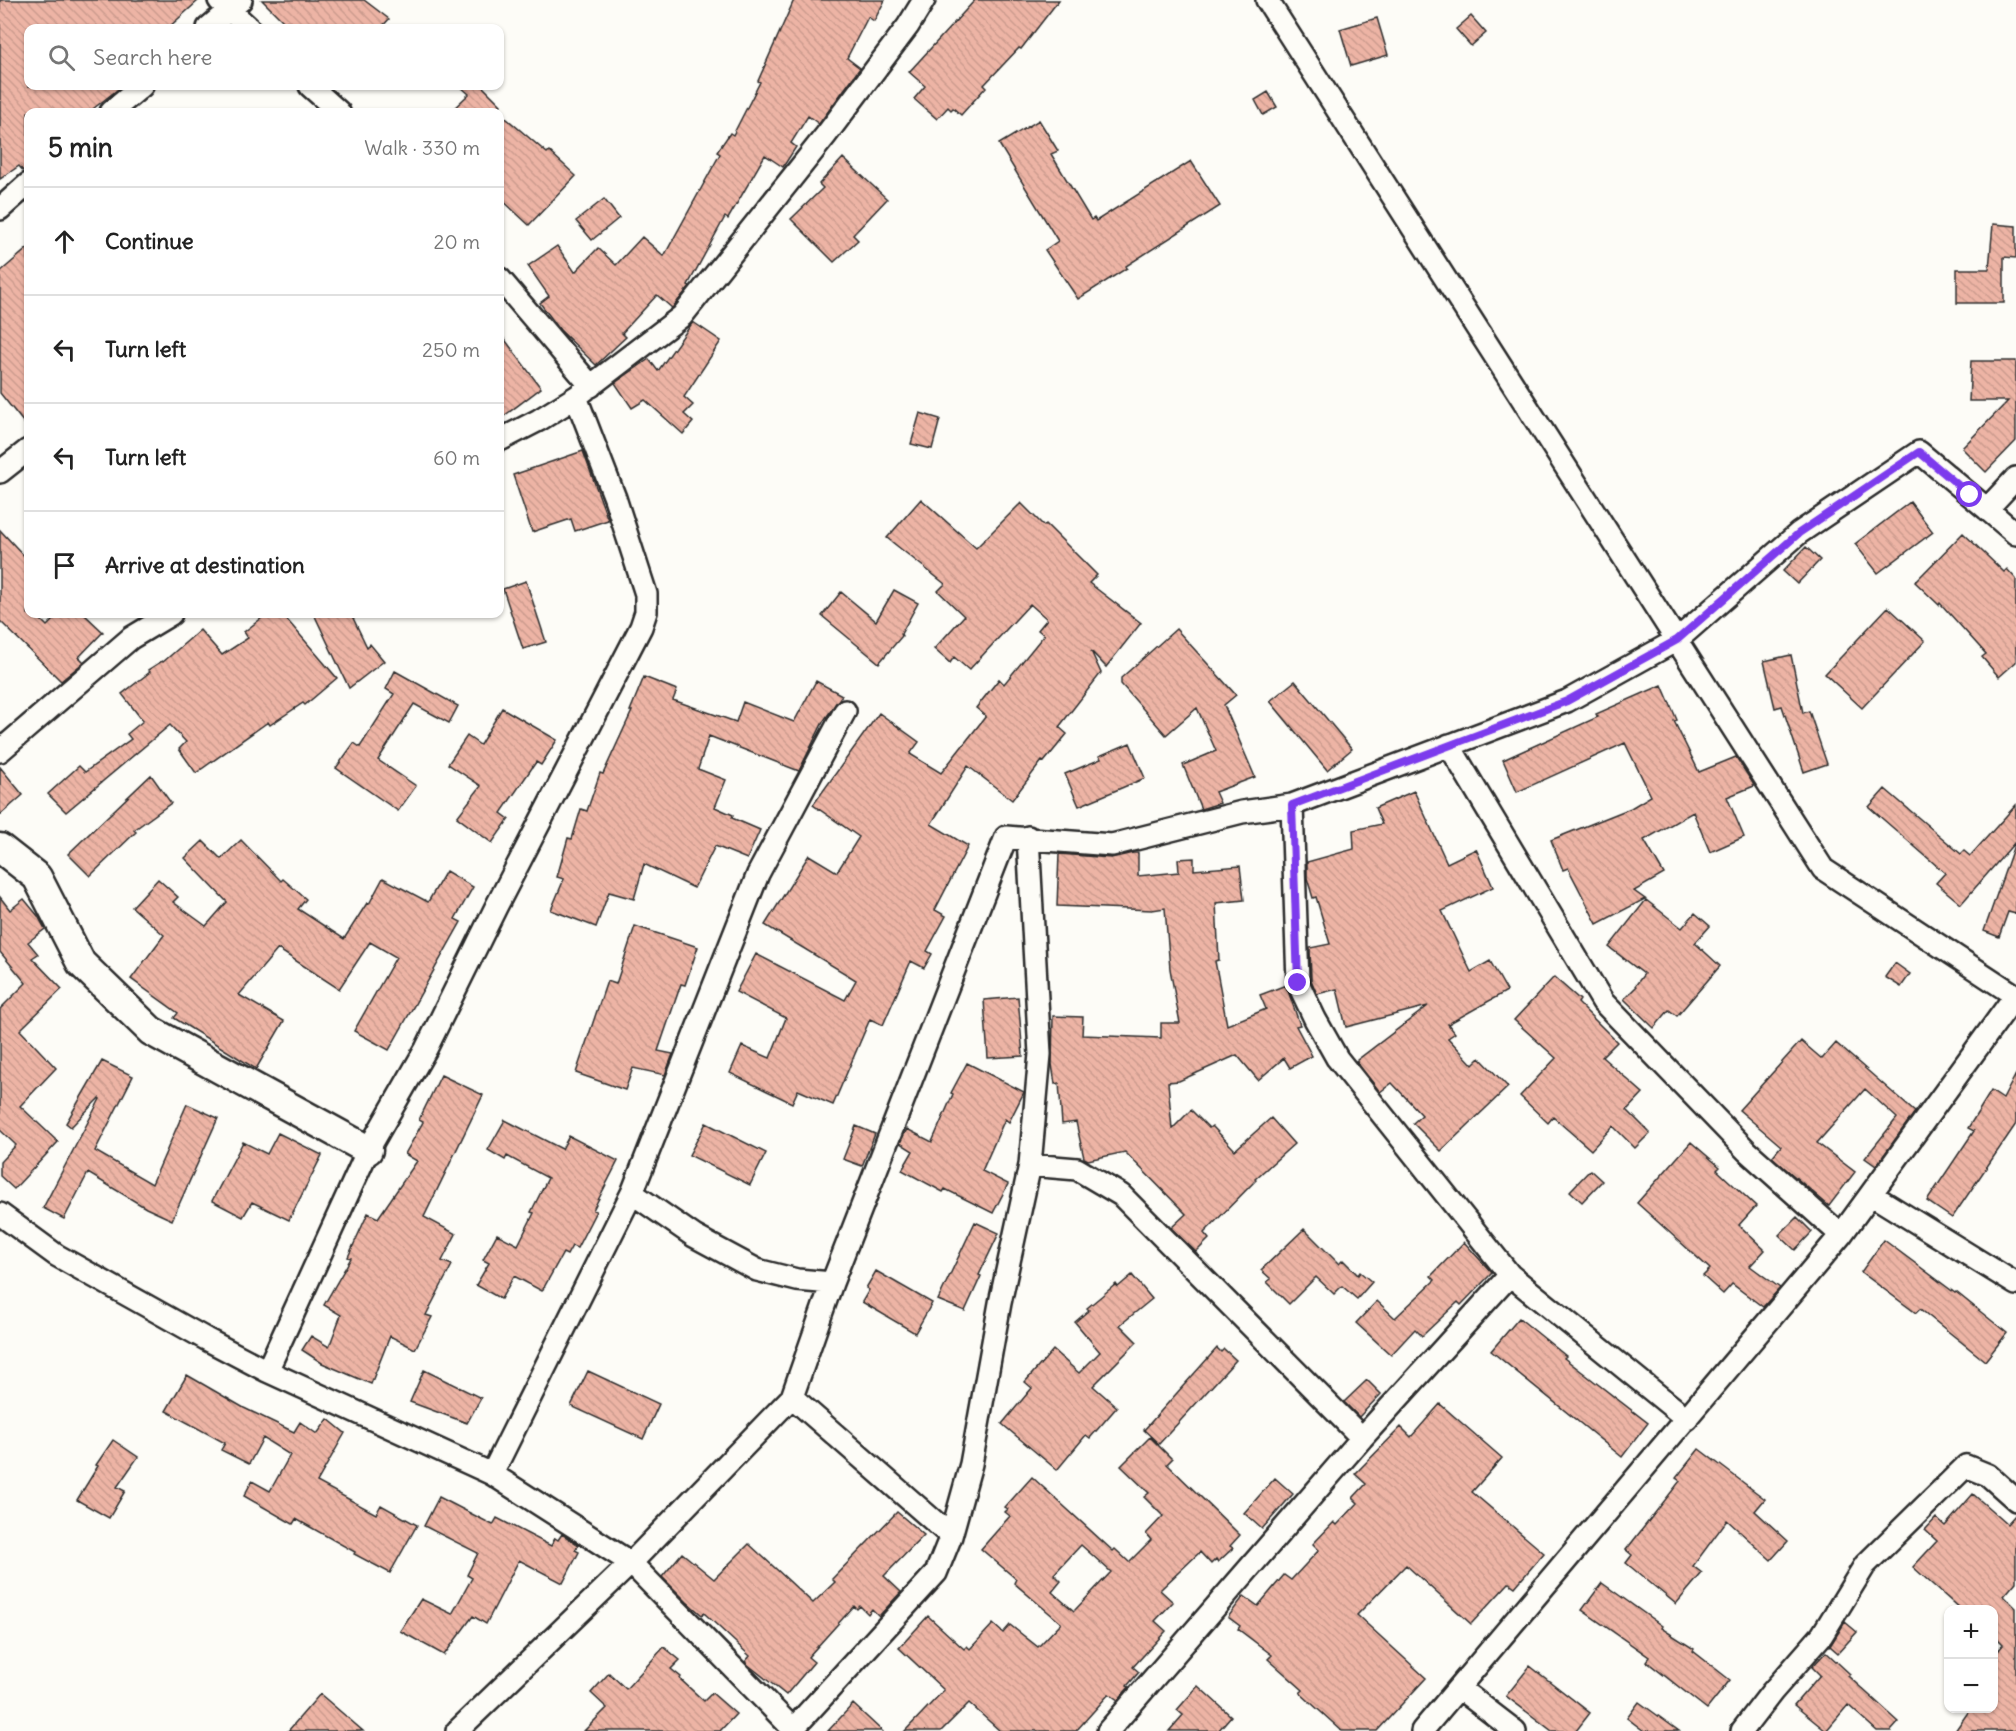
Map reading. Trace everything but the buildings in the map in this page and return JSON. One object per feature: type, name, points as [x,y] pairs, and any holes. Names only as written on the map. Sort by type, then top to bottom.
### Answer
[{"type":"street","points":[[504,438],[583,392],[682,316],[826,135],[908,26],[924,0]]},
{"type":"street","points":[[1267,0],[1823,869],[2016,996],[1872,1195],[1841,1234],[1422,1731]]},
{"type":"street","points":[[211,24],[229,3],[246,24]]},
{"type":"street","points":[[116,108],[137,90]]},
{"type":"street","points":[[314,90],[335,108]]},
{"type":"street","points":[[0,209],[24,188]]},
{"type":"street","points":[[267,1371],[368,1150],[426,1049],[501,897],[641,627],[646,612],[646,594],[583,392],[504,284]]},
{"type":"street","points":[[457,1731],[631,1563],[792,1396],[832,1283],[1006,837],[1113,845],[1242,812],[1292,805],[1567,701],[1677,640],[1799,533],[1919,452],[2016,534]]},
{"type":"street","points":[[0,472],[24,453]]},
{"type":"street","points":[[1987,509],[2016,478]]},
{"type":"street","points":[[0,751],[131,638],[164,618]]},
{"type":"street","points":[[492,1474],[632,1193],[758,874],[846,711]]},
{"type":"street","points":[[1449,745],[1603,1002],[1747,1151],[1841,1234]]},
{"type":"street","points":[[1292,805],[1298,983],[1337,1058],[1510,1275],[1687,1419]]},
{"type":"street","points":[[0,1214],[56,1255],[267,1371],[492,1474],[631,1563],[794,1730],[936,1573],[951,1536],[971,1464],[1000,1303],[1030,1165],[1040,1054],[1028,837]]},
{"type":"street","points":[[0,848],[37,877],[81,963],[151,1031],[368,1150]]},
{"type":"street","points":[[1030,1165],[1077,1169],[1121,1195],[1362,1438]]},
{"type":"street","points":[[632,1193],[694,1236],[758,1270],[797,1280],[832,1283]]},
{"type":"street","points":[[1872,1195],[2016,1284]]},
{"type":"street","points":[[1108,1731],[1362,1438],[1510,1275]]},
{"type":"street","points":[[792,1396],[951,1536]]},
{"type":"street","points":[[1748,1730],[1772,1692],[1822,1635],[1865,1565],[1966,1466],[1988,1475],[2016,1500]]},
{"type":"street","points":[[1459,1688],[1515,1731]]},
{"type":"route","points":[[1298,983],[1292,805],[1567,701],[1677,640],[1799,533],[1919,452],[1970,495]]}]
